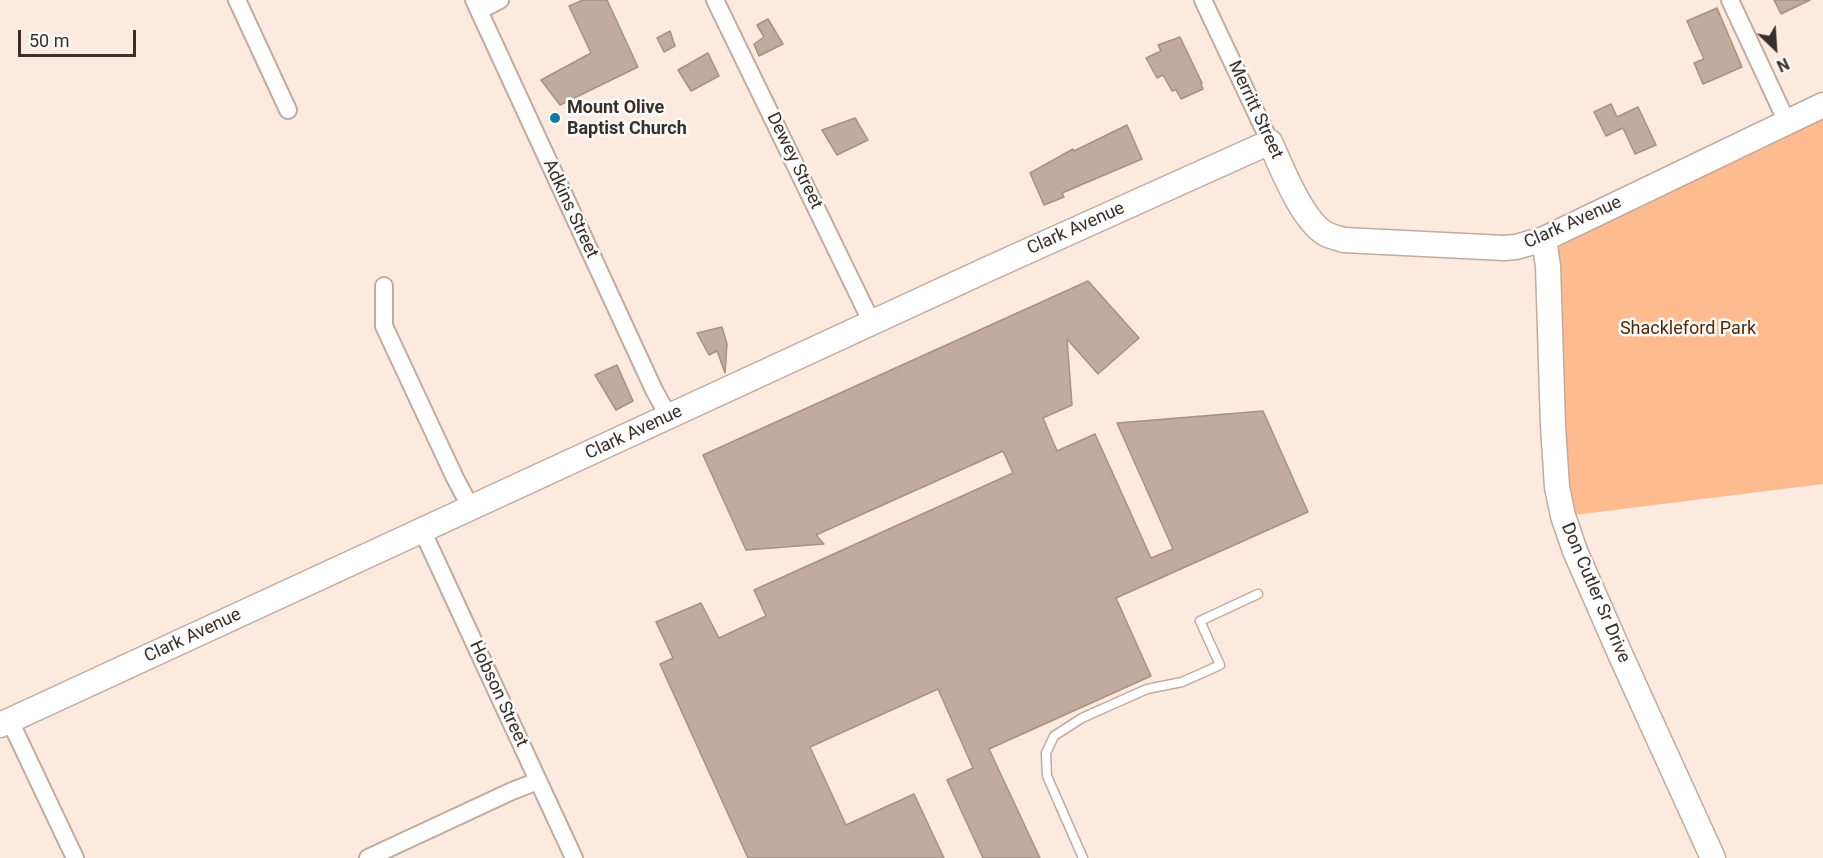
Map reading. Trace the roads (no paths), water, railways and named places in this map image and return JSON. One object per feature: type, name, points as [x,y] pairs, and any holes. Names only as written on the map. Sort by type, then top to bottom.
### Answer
[{"type":"street","points":[[237,0],[288,110]]},
{"type":"street","points":[[476,5],[500,0]]},
{"type":"street","name":"Dewey Street","points":[[715,0],[872,322]]},
{"type":"street","name":"Merritt Street","points":[[1203,0],[1297,198],[1310,218]]},
{"type":"street","points":[[1730,0],[1787,122]]},
{"type":"street","name":"Adkins Street","points":[[476,5],[654,390],[669,417]]},
{"type":"street","name":"Clark Avenue","points":[[1310,218],[1324,233],[1344,240],[1516,247],[1544,239],[1823,105]]},
{"type":"street","name":"Clark Avenue","points":[[5,723],[872,322],[1270,142]]},
{"type":"street","name":"Don Cutler Sr Drive","points":[[1544,239],[1548,266],[1552,426],[1557,487],[1563,516],[1575,551],[1616,646],[1713,858]]},
{"type":"street","points":[[384,286],[384,326],[471,508]]},
{"type":"street","name":"Hobson Street","points":[[422,531],[574,858]]},
{"type":"street","points":[[5,723],[75,858]]},
{"type":"street","points":[[368,858],[512,791],[538,782]]},
{"type":"lane","points":[[1083,858],[1047,776],[1046,753],[1054,736],[1082,718],[1147,689],[1182,682],[1220,665],[1200,621],[1258,594]]},
{"type":"place","name":"Mount Olive Baptist Church","points":[[555,118]]},
{"type":"park label","name":"Shackleford Park","points":[[1688,329]]}]
